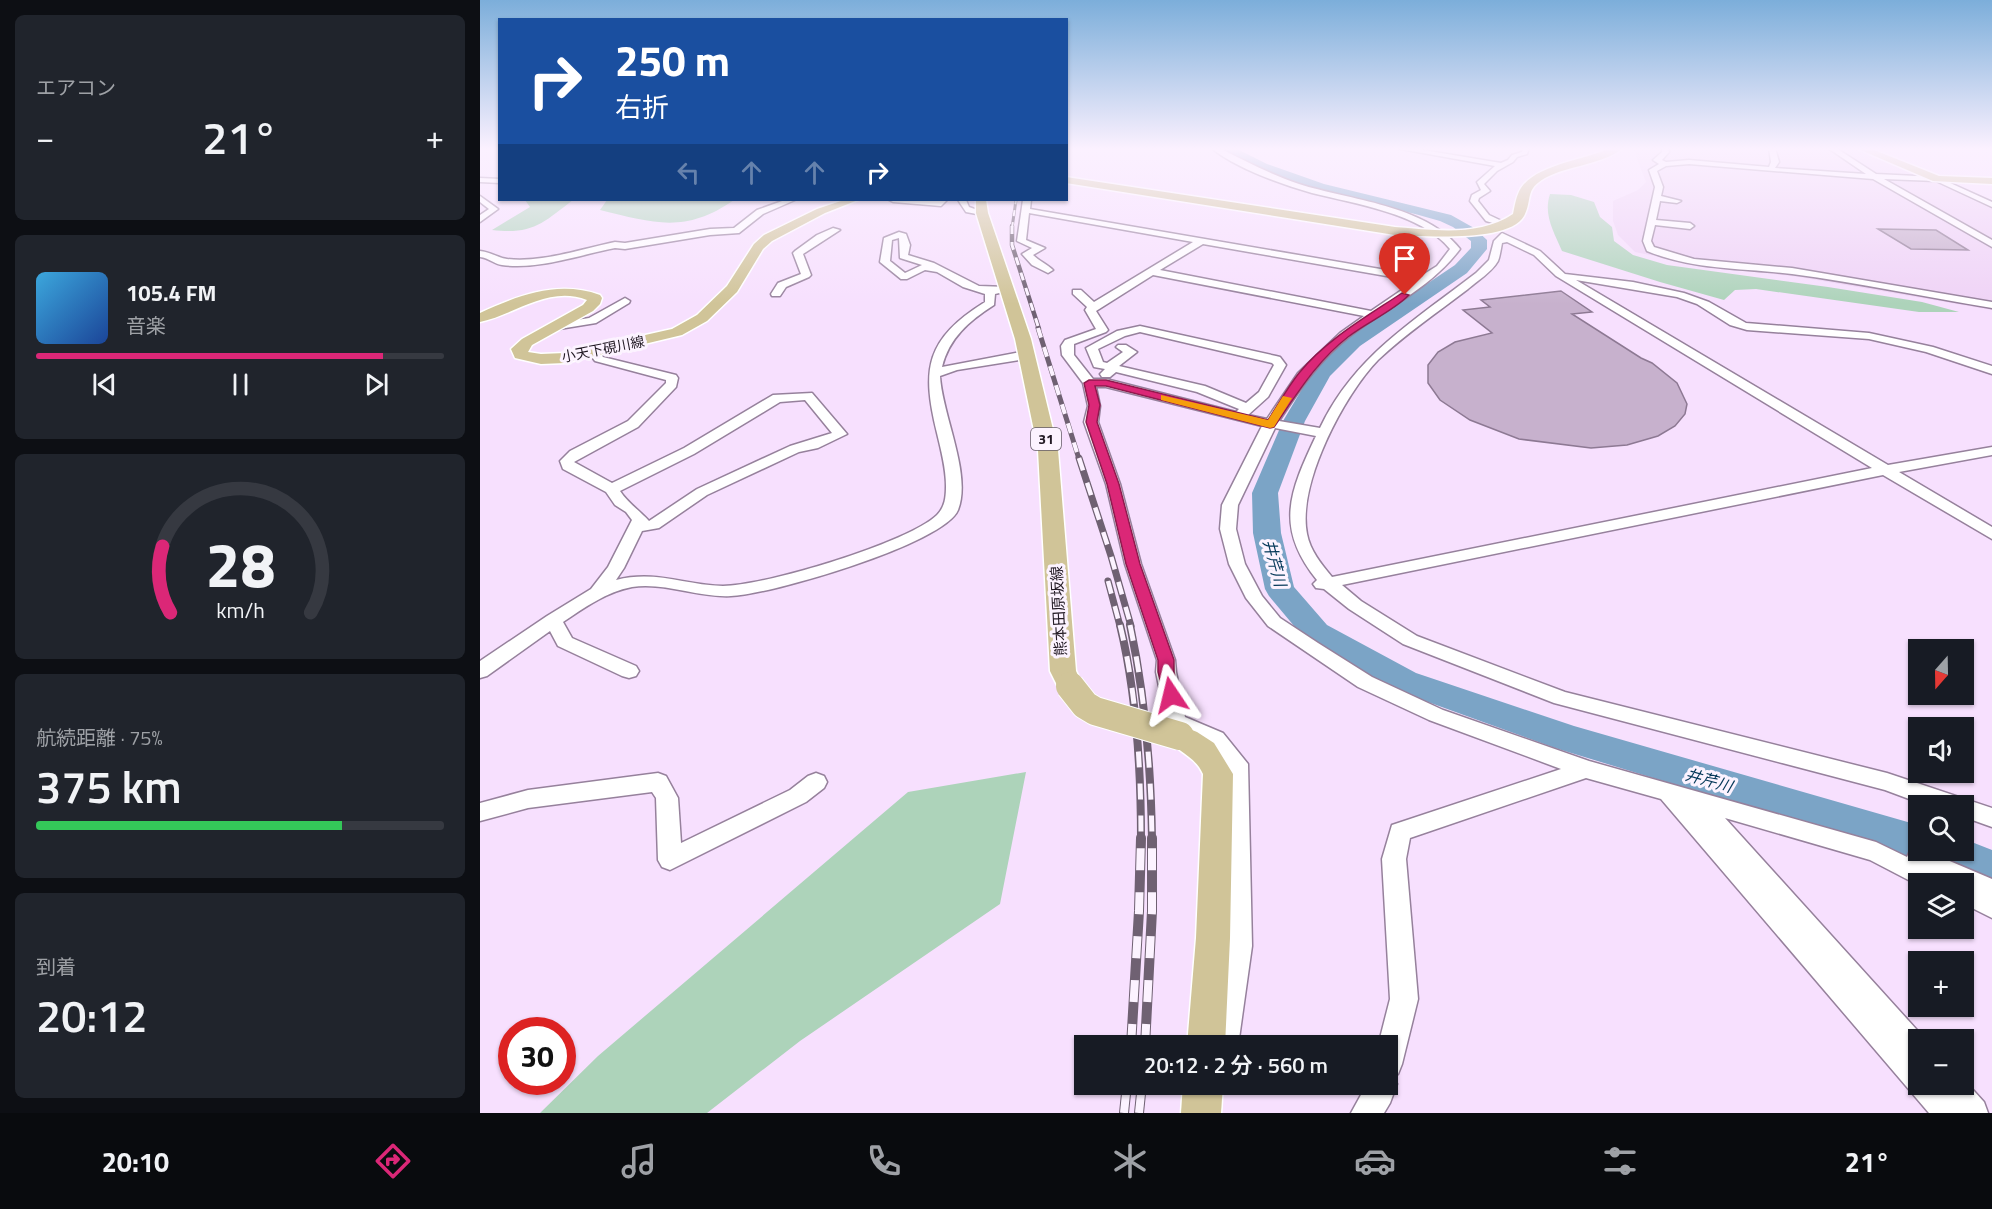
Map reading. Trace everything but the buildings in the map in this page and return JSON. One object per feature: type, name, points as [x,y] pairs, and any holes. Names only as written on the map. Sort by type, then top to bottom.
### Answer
[{"type":"main road","points":[[1195,200],[1395,231],[1445,234],[1484,231],[1503,225],[1518,216],[1522,200]]},
{"type":"main road","name":"小天下硯川線","points":[[480,318],[514,303],[540,296],[576,292],[595,298],[593,304],[588,308],[527,342],[519,349],[521,355],[531,358],[551,359],[594,352],[677,332],[702,318],[732,289],[758,247],[768,238],[843,201]]},
{"type":"main road","name":"熊本田原坂線","points":[[972,204],[999,260],[998,292],[1026,355],[1048,450],[1063,671],[1070,686],[1085,705],[1095,711],[1180,736],[1210,756],[1218,774],[1217,856],[1207,1035]]},
{"type":"main road","points":[[1202,1113],[1203,1095]]},
{"type":"street","points":[[483,200],[492,207]]},
{"type":"street","points":[[1351,200],[1428,224],[1445,234],[1455,249],[1440,268],[1376,315],[1344,335],[1302,376],[1230,505],[1228,529],[1237,564],[1255,598],[1274,622],[1365,682],[1436,715],[1586,769],[1876,852],[1917,873]]},
{"type":"street","points":[[1474,200],[1478,209],[1492,222],[1503,225]]},
{"type":"street","points":[[1657,200],[1647,245],[1677,259],[1792,271],[1992,305]]},
{"type":"street","points":[[1670,200],[1677,201]]},
{"type":"street","points":[[1912,200],[1991,249]]},
{"type":"street","points":[[480,254],[490,255],[501,261],[526,263],[615,245],[625,246],[680,239],[710,232],[736,231],[760,212],[788,201]]},
{"type":"street","points":[[905,201],[941,204],[942,201]]},
{"type":"street","points":[[1027,201],[1021,241],[1040,248],[1027,254],[1035,263],[1048,270]]},
{"type":"street","points":[[480,208],[492,207]]},
{"type":"street","points":[[480,219],[494,209],[492,207]]},
{"type":"street","points":[[1024,210],[1425,280]]},
{"type":"street","points":[[1921,210],[1931,210]]},
{"type":"street","points":[[1652,222],[1690,226]]},
{"type":"street","points":[[776,294],[782,285],[806,275],[798,253],[820,237],[836,230]]},
{"type":"street","points":[[1484,231],[1510,239],[1537,253],[1559,274],[1992,534]]},
{"type":"street","points":[[480,671],[571,607],[599,591],[633,581],[720,591],[760,587],[867,554],[931,527],[949,514],[955,494],[948,451],[936,410],[933,390],[938,354],[954,330],[970,315],[990,303],[998,292],[959,282],[936,269],[903,256],[905,245],[902,234],[888,238],[885,262],[904,277],[924,267],[936,269]]},
{"type":"street","points":[[1510,239],[1498,241],[1493,261],[1479,275],[1375,357],[1352,383],[1335,410],[1305,477],[1299,509],[1299,534],[1322,584],[1410,640],[1561,698],[1887,782],[1976,810]]},
{"type":"street","points":[[1202,240],[1093,307],[1090,310],[1102,330],[1069,342],[1066,346],[1068,355],[1089,383],[1094,405],[1091,422],[1113,484],[1133,564],[1166,660],[1166,672],[1176,722],[1216,739],[1237,764],[1239,946],[1226,1035]]},
{"type":"street","points":[[1149,271],[1376,315]]},
{"type":"street","points":[[1559,274],[1666,291],[1696,300],[1717,309],[1731,321],[1757,329],[1869,336],[1929,348],[1992,370]]},
{"type":"street","points":[[1077,292],[1093,307]]},
{"type":"street","points":[[553,327],[592,321],[625,301]]},
{"type":"street","points":[[1089,383],[1112,367],[1132,343],[1140,329],[1276,360],[1280,365],[1264,394],[1244,413]]},
{"type":"street","points":[[1092,351],[1092,348],[1098,344],[1119,336],[1121,333],[1132,343]]},
{"type":"street","points":[[1092,351],[1132,343]]},
{"type":"street","points":[[1092,351],[1098,364],[1201,389],[1244,413],[1274,425],[1317,431]]},
{"type":"street","points":[[594,352],[598,359],[672,378],[672,384],[666,392],[633,424],[575,454],[567,461],[567,466],[612,489],[620,502],[632,509],[640,520],[616,568],[599,591]]},
{"type":"street","points":[[934,374],[955,367],[1026,355]]},
{"type":"street","points":[[1089,383],[1106,383],[1244,413]]},
{"type":"street","points":[[612,489],[689,451],[777,398],[808,396],[840,434],[813,445],[795,449],[702,492],[653,525],[636,527]]},
{"type":"street","points":[[1322,584],[1823,481],[1992,451]]},
{"type":"street","points":[[553,620],[565,642],[629,671]]},
{"type":"street","points":[[1395,1035],[1404,999],[1394,859],[1400,832],[1586,769]]},
{"type":"street","points":[[480,812],[528,799],[658,782],[667,798],[669,860],[798,796],[816,782]]},
{"type":"street","points":[[1668,792],[1908,1068]]},
{"type":"street","points":[[1694,800],[1908,1041]]},
{"type":"street","points":[[1925,861],[1992,891]]},
{"type":"street","points":[[1974,897],[1992,907]]},
{"type":"street","points":[[1218,1095],[1218,1113]]},
{"type":"street","points":[[1366,1113],[1379,1095]]},
{"type":"street","points":[[1932,1095],[1948,1113]]},
{"type":"street","points":[[1957,1095],[1973,1113]]},
{"type":"shaded area","points":[[1975,200],[1992,208],[1992,310],[1799,277],[1704,266],[1635,252],[1618,235],[1613,221],[1613,201]]},
{"type":"green space","points":[[1549,200],[1587,200],[1594,202],[1600,217],[1612,227],[1614,241],[1633,255],[1667,265],[1922,302],[1959,312],[1919,312],[1756,289],[1735,290],[1724,300],[1562,251],[1549,216]]},
{"type":"green space","points":[[526,201],[572,201],[536,226],[517,231],[492,230],[530,207]]},
{"type":"green space","points":[[606,201],[732,201],[700,218],[684,222],[653,222],[600,210]]},
{"type":"green space","points":[[1026,772],[1000,904],[800,1041],[707,1113],[540,1113],[558,1095],[576,1095],[576,1078],[598,1056],[908,792]]},
{"type":"waterway","name":"井芹川","points":[[1366,200],[1445,218],[1469,231],[1479,240],[1479,249],[1461,269],[1353,342],[1321,373],[1294,421],[1265,493],[1267,533],[1280,589],[1316,632],[1404,681],[1568,738],[1908,839]]},
{"type":"waterway","name":"井芹川","points":[[1974,861],[1992,868]]},
{"type":"railway","points":[[1012,228],[1016,201]]},
{"type":"railway","points":[[1012,228],[1012,245],[1039,329]]},
{"type":"railway","points":[[1038,328],[1079,459]]},
{"type":"railway","points":[[1079,458],[1131,626]]},
{"type":"railway","points":[[1108,581],[1120,626]]},
{"type":"railway","points":[[1120,625],[1126,651],[1137,732],[1141,839]]},
{"type":"railway","points":[[1130,625],[1140,678],[1146,731],[1152,840]]},
{"type":"railway","points":[[1132,1035],[1141,839]]},
{"type":"railway","points":[[1146,1035],[1152,911],[1152,840]]},
{"type":"railway","points":[[1124,1113],[1126,1095]]},
{"type":"railway","points":[[1139,1113],[1141,1095]]},
{"type":"slow traffic","points":[[1164,398],[1270,424],[1287,398]]},
{"type":"route","points":[[1171,695],[1166,660],[1133,564],[1113,484],[1091,422],[1094,405],[1089,383],[1106,383],[1270,424],[1302,376],[1321,356],[1344,335],[1405,295]]}]
